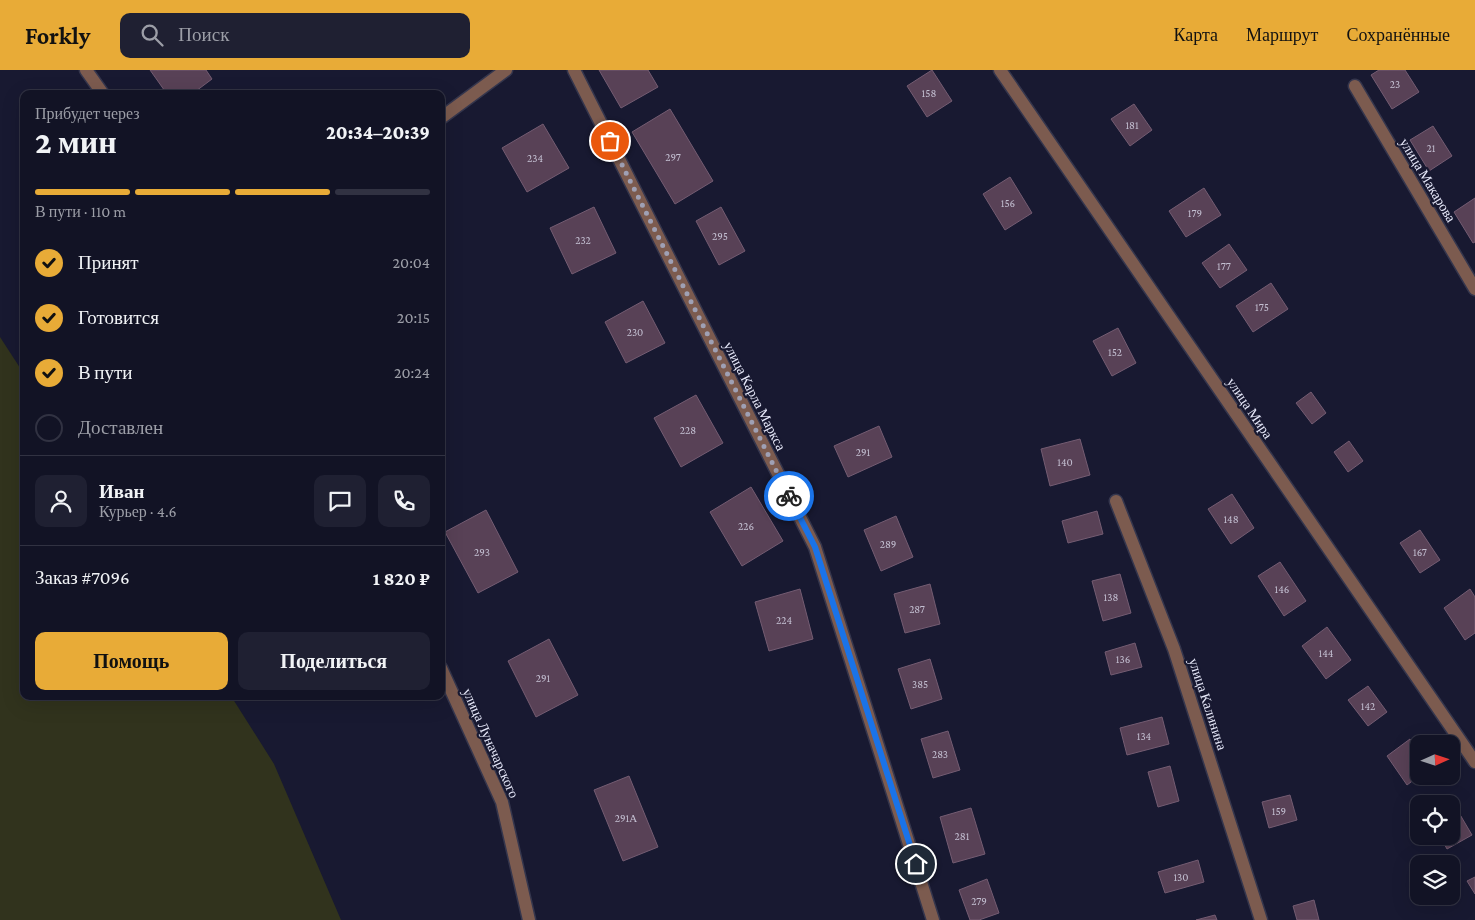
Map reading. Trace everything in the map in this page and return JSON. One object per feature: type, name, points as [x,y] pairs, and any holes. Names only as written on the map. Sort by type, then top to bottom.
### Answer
[{"type":"street","points":[[86,70],[100,90]]},
{"type":"street","points":[[445,115],[506,70]]},
{"type":"street","name":"улица Карла Маркса","points":[[574,70],[815,547],[934,920]]},
{"type":"street","name":"улица Мира","points":[[1000,70],[1475,762]]},
{"type":"street","name":"улица Макарова","points":[[1355,86],[1475,289]]},
{"type":"street","name":"улица Калинина","points":[[1116,501],[1174,649],[1261,920]]},
{"type":"street","name":"улица Луначарского","points":[[445,677],[502,802],[529,920]]},
{"type":"green space","points":[[0,337],[20,368],[20,700],[234,700],[274,764],[341,920],[0,920]]},
{"type":"building","points":[[150,70],[206,70],[212,79],[197,90],[164,90]]},
{"type":"building","points":[[599,70],[648,70],[658,87],[621,108]]},
{"type":"building","points":[[932,70],[952,101],[927,117],[907,86]]},
{"type":"building","points":[[1379,70],[1405,70],[1419,92],[1392,109],[1371,75]]},
{"type":"building","points":[[1134,104],[1152,130],[1130,146],[1111,119]]},
{"type":"building","points":[[670,109],[713,181],[675,204],[632,132]]},
{"type":"building","points":[[543,124],[569,168],[527,192],[502,148]]},
{"type":"building","points":[[1433,126],[1452,156],[1429,171],[1410,140]]},
{"type":"building","points":[[1010,177],[1032,213],[1005,230],[983,194]]},
{"type":"building","points":[[1204,188],[1221,215],[1186,237],[1169,211]]},
{"type":"building","points":[[1475,198],[1475,242],[1473,243],[1454,212]]},
{"type":"building","points":[[594,207],[616,253],[572,274],[550,228]]},
{"type":"building","points":[[721,207],[745,251],[719,265],[696,221]]},
{"type":"building","points":[[1229,244],[1247,270],[1220,288],[1202,263]]},
{"type":"building","points":[[1271,283],[1288,309],[1253,332],[1236,306]]},
{"type":"building","points":[[643,301],[665,343],[626,363],[605,322]]},
{"type":"building","points":[[1118,328],[1136,363],[1112,376],[1093,341]]},
{"type":"building","points":[[1311,392],[1326,413],[1312,424],[1296,403]]},
{"type":"building","points":[[696,395],[723,443],[681,467],[654,418]]},
{"type":"building","points":[[879,426],[892,457],[848,477],[834,446]]},
{"type":"building","points":[[1080,439],[1090,475],[1050,486],[1041,449]]},
{"type":"building","points":[[1349,441],[1363,461],[1348,472],[1334,452]]},
{"type":"building","points":[[751,487],[783,541],[742,566],[710,512]]},
{"type":"building","points":[[1232,494],[1254,528],[1231,544],[1208,509]]},
{"type":"building","points":[[486,510],[518,572],[478,593],[445,532]]},
{"type":"building","points":[[1097,511],[1103,534],[1068,543],[1062,521]]},
{"type":"building","points":[[896,516],[913,557],[881,571],[864,530]]},
{"type":"building","points":[[1420,530],[1440,560],[1420,573],[1400,543]]},
{"type":"building","points":[[1280,562],[1306,601],[1284,616],[1258,576]]},
{"type":"building","points":[[1120,574],[1131,613],[1103,621],[1092,581]]},
{"type":"building","points":[[930,584],[940,624],[905,633],[894,594]]},
{"type":"building","points":[[800,589],[813,639],[769,651],[755,602]]},
{"type":"building","points":[[1470,589],[1475,597],[1475,633],[1465,640],[1444,608]]},
{"type":"building","points":[[1327,627],[1351,660],[1326,679],[1302,646]]},
{"type":"building","points":[[549,639],[578,695],[536,717],[508,661]]},
{"type":"building","points":[[1135,643],[1142,667],[1111,675],[1105,652]]},
{"type":"building","points":[[930,659],[942,699],[911,709],[898,669]]},
{"type":"building","points":[[1368,686],[1387,712],[1368,726],[1348,700]]},
{"type":"building","points":[[1162,717],[1169,744],[1127,755],[1120,728]]},
{"type":"building","points":[[948,731],[960,770],[933,778],[921,739]]},
{"type":"building","points":[[1410,739],[1410,783],[1407,785],[1387,756]]},
{"type":"building","points":[[1170,766],[1179,801],[1158,807],[1148,772]]},
{"type":"building","points":[[629,776],[658,847],[623,861],[594,790]]},
{"type":"building","points":[[1290,795],[1297,820],[1269,828],[1262,802]]},
{"type":"building","points":[[971,808],[985,854],[953,863],[940,817]]},
{"type":"building","points":[[1460,815],[1472,835],[1460,842]]},
{"type":"building","points":[[1445,845],[1454,845],[1447,849]]},
{"type":"building","points":[[1198,860],[1204,882],[1165,893],[1158,872]]},
{"type":"building","points":[[1475,877],[1475,894],[1467,881]]},
{"type":"building","points":[[987,879],[999,913],[979,920],[970,920],[959,890]]},
{"type":"building","points":[[1314,900],[1319,920],[1297,920],[1293,906]]},
{"type":"building","points":[[1215,915],[1217,920],[1196,920]]},
{"type":"way so far","points":[[610,141],[789,496]]},
{"type":"route","points":[[789,496],[815,547],[916,864]]}]
